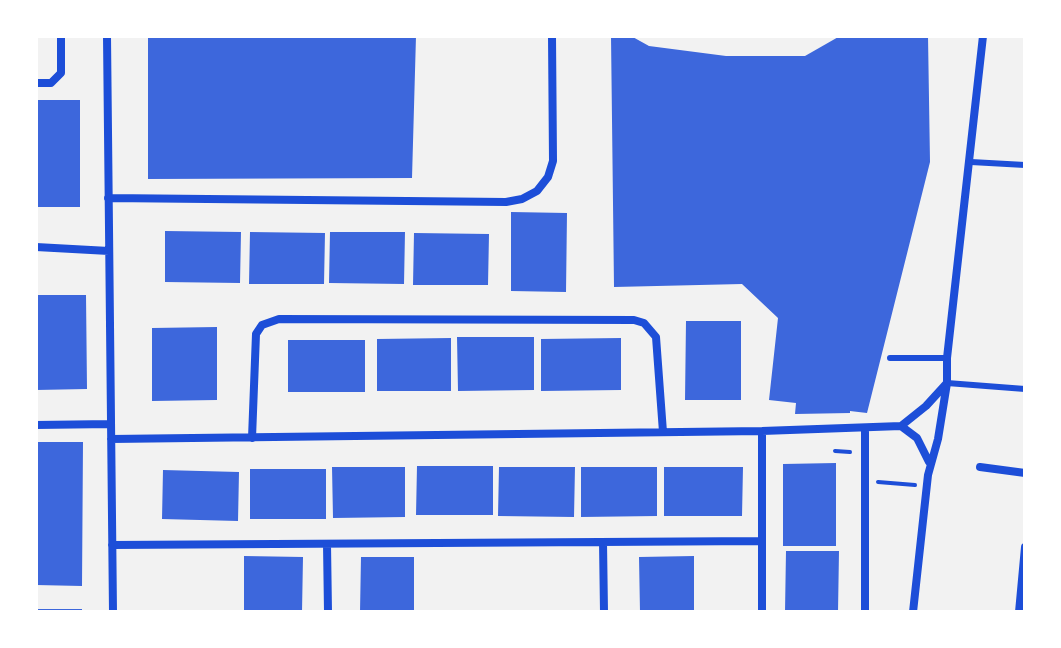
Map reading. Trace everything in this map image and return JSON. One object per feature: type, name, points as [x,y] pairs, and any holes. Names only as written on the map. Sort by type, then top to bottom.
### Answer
[{"type":"street","points":[[36,83],[51,83],[61,73],[61,36]]},
{"type":"street","points":[[107,36],[113,612]]},
{"type":"street","points":[[108,198],[490,202],[522,199],[537,191],[553,161],[552,36]]},
{"type":"street","points":[[913,612],[930,464],[938,439],[947,383],[947,358],[983,36]]},
{"type":"street","points":[[36,247],[109,251]]},
{"type":"street","points":[[252,438],[256,334],[262,325],[279,319],[634,320],[644,323],[656,337],[663,432]]},
{"type":"street","points":[[901,426],[926,406],[947,383]]},
{"type":"street","points":[[36,425],[111,424]]},
{"type":"street","points":[[111,439],[762,431],[901,426],[923,446],[930,464]]},
{"type":"street","points":[[865,429],[865,612]]},
{"type":"street","points":[[762,431],[762,612]]},
{"type":"street","points":[[980,467],[1025,473]]},
{"type":"street","points":[[112,545],[762,541]]},
{"type":"street","points":[[603,542],[604,612]]},
{"type":"street","points":[[327,544],[328,612]]},
{"type":"street","points":[[1019,612],[1025,547]]},
{"type":"lane","points":[[971,162],[1025,165]]},
{"type":"lane","points":[[890,358],[947,358]]},
{"type":"lane","points":[[947,383],[1025,389]]},
{"type":"path","points":[[835,451],[850,451],[852,467]]},
{"type":"path","points":[[878,482],[918,485]]},
{"type":"building","points":[[148,36],[416,36],[412,178],[148,179]]},
{"type":"building","points":[[611,36],[631,36],[649,46],[726,56],[805,56],[840,36],[928,36],[930,162],[867,413],[795,414],[796,403],[769,400],[778,318],[742,284],[614,287]]},
{"type":"building","points":[[36,100],[80,100],[80,207],[36,207]]},
{"type":"building","points":[[511,212],[567,213],[566,292],[511,291]]},
{"type":"building","points":[[165,231],[241,232],[240,283],[165,282]]},
{"type":"building","points":[[250,232],[325,233],[324,284],[249,284]]},
{"type":"building","points":[[330,232],[405,232],[404,284],[329,283]]},
{"type":"building","points":[[414,233],[489,234],[488,285],[413,285]]},
{"type":"building","points":[[36,295],[86,295],[87,389],[36,390]]},
{"type":"building","points":[[686,321],[741,321],[741,400],[685,400]]},
{"type":"building","points":[[217,327],[217,400],[152,401],[152,328]]},
{"type":"building","points":[[457,337],[534,337],[534,390],[458,391]]},
{"type":"building","points":[[451,338],[451,391],[377,391],[377,339]]},
{"type":"building","points":[[621,338],[621,390],[541,391],[541,339]]},
{"type":"building","points":[[288,340],[365,340],[365,392],[288,392]]},
{"type":"building","points":[[36,442],[83,442],[82,586],[36,585]]},
{"type":"building","points":[[836,463],[836,546],[783,546],[783,464]]},
{"type":"building","points":[[417,466],[493,466],[493,515],[416,515]]},
{"type":"building","points":[[332,467],[405,467],[405,517],[333,518]]},
{"type":"building","points":[[499,467],[575,467],[574,517],[498,516]]},
{"type":"building","points":[[581,467],[657,467],[657,516],[581,517]]},
{"type":"building","points":[[664,467],[743,467],[742,516],[664,516]]},
{"type":"building","points":[[250,469],[326,469],[326,519],[250,519]]},
{"type":"building","points":[[163,470],[239,472],[238,521],[162,519]]},
{"type":"building","points":[[786,551],[839,551],[838,612],[785,612]]},
{"type":"building","points":[[244,556],[303,557],[302,612],[244,612]]},
{"type":"building","points":[[694,556],[694,612],[640,612],[639,557]]},
{"type":"building","points":[[361,557],[414,557],[414,612],[360,612]]},
{"type":"building","points":[[36,609],[82,609],[82,612],[36,612]]}]
